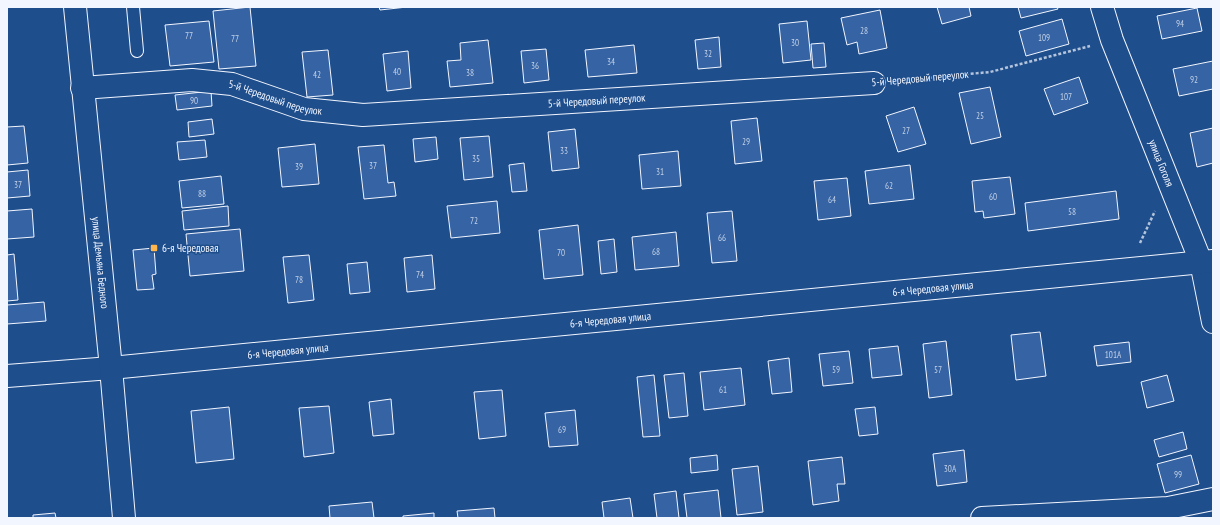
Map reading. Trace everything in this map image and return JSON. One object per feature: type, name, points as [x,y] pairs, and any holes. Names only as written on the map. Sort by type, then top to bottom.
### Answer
[{"type":"street","name":"улица Демьяна Бедного","points":[[75,7],[111,368],[124,518]]},
{"type":"street","name":"улица Гоголя","points":[[1102,7],[1112,40],[1207,262],[1213,322]]},
{"type":"street","name":"5-й Чередовый переулок","points":[[82,88],[192,80],[232,84],[304,109],[363,115],[874,83]]},
{"type":"street","name":"6-я Чередовая улица","points":[[7,376],[111,368],[1207,262]]},
{"type":"street","points":[[982,518],[1168,508],[1213,499]]},
{"type":"lane","points":[[133,7],[137,51]]},
{"type":"path","name":"5-й Чередовый переулок","points":[[874,83],[990,72],[1112,40]]},
{"type":"path","points":[[1109,271],[1137,250],[1155,211],[1156,204]]},
{"type":"building","points":[[250,7],[256,66],[219,69],[213,11]]},
{"type":"building","points":[[379,7],[407,7],[380,10]]},
{"type":"building","points":[[937,7],[969,7],[971,16],[942,24]]},
{"type":"building","points":[[1018,7],[1057,7],[1058,9],[1021,18]]},
{"type":"building","points":[[1197,8],[1202,31],[1162,39],[1157,16]]},
{"type":"building","points":[[880,10],[887,48],[859,54],[857,42],[847,45],[841,18]]},
{"type":"building","points":[[1062,19],[1069,44],[1026,56],[1019,31]]},
{"type":"building","points":[[209,21],[214,62],[170,66],[165,25]]},
{"type":"building","points":[[807,21],[811,60],[783,63],[779,24]]},
{"type":"building","points":[[719,37],[721,67],[698,69],[695,40]]},
{"type":"building","points":[[488,40],[493,83],[450,87],[447,61],[461,60],[460,43]]},
{"type":"building","points":[[824,43],[826,67],[813,68],[811,44]]},
{"type":"building","points":[[634,45],[637,73],[588,77],[585,50]]},
{"type":"building","points":[[546,49],[549,80],[524,83],[521,51]]},
{"type":"building","points":[[328,50],[333,95],[307,97],[302,52]]},
{"type":"building","points":[[408,51],[411,88],[387,91],[383,54]]},
{"type":"building","points":[[1213,61],[1213,89],[1179,96],[1173,69]]},
{"type":"building","points":[[1079,77],[1088,103],[1054,115],[1044,89]]},
{"type":"building","points":[[990,87],[1001,137],[971,144],[959,93]]},
{"type":"building","points":[[211,91],[212,106],[177,110],[175,95]]},
{"type":"building","points":[[914,107],[926,144],[898,152],[886,116]]},
{"type":"building","points":[[757,118],[762,161],[735,164],[731,121]]},
{"type":"building","points":[[212,119],[214,134],[189,137],[188,122]]},
{"type":"building","points":[[24,126],[28,163],[7,165],[7,127]]},
{"type":"building","points":[[1213,128],[1213,163],[1197,167],[1190,133]]},
{"type":"building","points":[[575,129],[579,168],[552,171],[548,132]]},
{"type":"building","points":[[489,136],[493,177],[464,180],[460,138]]},
{"type":"building","points":[[436,137],[438,159],[415,162],[413,139]]},
{"type":"building","points":[[205,140],[207,157],[179,160],[177,142]]},
{"type":"building","points":[[315,144],[319,184],[282,187],[278,148]]},
{"type":"building","points":[[384,145],[388,183],[394,182],[396,196],[364,199],[358,147]]},
{"type":"building","points":[[678,151],[681,186],[642,189],[639,155]]},
{"type":"building","points":[[524,163],[527,191],[512,192],[509,165]]},
{"type":"building","points":[[910,165],[914,199],[869,204],[865,171]]},
{"type":"building","points":[[28,170],[30,196],[7,198],[7,172]]},
{"type":"building","points":[[221,176],[224,204],[182,208],[179,181]]},
{"type":"building","points":[[1010,177],[1015,214],[984,218],[983,211],[975,212],[972,181]]},
{"type":"building","points":[[847,178],[851,216],[818,220],[814,181]]},
{"type":"building","points":[[1116,191],[1119,219],[1028,231],[1025,203]]},
{"type":"building","points":[[497,201],[500,233],[451,238],[447,206]]},
{"type":"building","points":[[228,206],[229,226],[184,230],[182,211]]},
{"type":"building","points":[[32,209],[34,237],[7,239],[7,211]]},
{"type":"building","points":[[732,211],[737,261],[712,263],[707,213]]},
{"type":"building","points":[[578,225],[583,275],[544,279],[539,230]]},
{"type":"building","points":[[240,229],[244,271],[190,276],[186,234]]},
{"type":"building","points":[[676,232],[679,266],[635,270],[632,237]]},
{"type":"building","points":[[614,239],[617,272],[601,274],[598,241]]},
{"type":"building","points":[[154,248],[156,274],[152,275],[154,289],[137,290],[133,250]]},
{"type":"building","points":[[14,254],[18,300],[7,301],[7,255]]},
{"type":"building","points":[[309,255],[314,300],[288,303],[283,257]]},
{"type":"building","points":[[432,255],[435,289],[407,292],[404,258]]},
{"type":"building","points":[[367,262],[370,292],[350,294],[347,264]]},
{"type":"building","points":[[44,302],[46,321],[7,324],[7,305]]},
{"type":"building","points":[[1040,332],[1046,376],[1016,380],[1011,335]]},
{"type":"building","points":[[946,341],[952,395],[929,398],[923,344]]},
{"type":"building","points":[[1129,342],[1131,362],[1097,366],[1094,346]]},
{"type":"building","points":[[898,346],[902,375],[872,378],[869,349]]},
{"type":"building","points":[[849,351],[853,383],[823,386],[819,354]]},
{"type":"building","points":[[789,358],[792,392],[772,394],[768,361]]},
{"type":"building","points":[[741,368],[745,405],[704,410],[700,372]]},
{"type":"building","points":[[684,373],[688,416],[669,418],[664,375]]},
{"type":"building","points":[[654,375],[660,436],[643,437],[637,377]]},
{"type":"building","points":[[1167,375],[1174,401],[1147,408],[1141,382]]},
{"type":"building","points":[[502,390],[506,436],[479,439],[474,392]]},
{"type":"building","points":[[391,399],[394,434],[373,436],[369,402]]},
{"type":"building","points":[[329,406],[334,453],[304,457],[299,408]]},
{"type":"building","points":[[229,407],[234,459],[196,463],[191,411]]},
{"type":"building","points":[[875,407],[878,434],[859,436],[855,409]]},
{"type":"building","points":[[575,410],[578,445],[549,447],[545,413]]},
{"type":"building","points":[[1183,432],[1187,449],[1159,457],[1154,440]]},
{"type":"building","points":[[964,450],[967,482],[937,486],[933,454]]},
{"type":"building","points":[[717,455],[718,470],[691,473],[690,458]]},
{"type":"building","points":[[1191,455],[1199,484],[1165,493],[1157,464]]},
{"type":"building","points":[[842,457],[845,484],[837,484],[839,501],[813,505],[808,461]]},
{"type":"building","points":[[758,466],[763,512],[737,515],[732,469]]},
{"type":"building","points":[[718,490],[721,518],[687,518],[684,494]]},
{"type":"building","points":[[676,491],[679,518],[657,518],[654,494]]},
{"type":"building","points":[[630,498],[633,518],[604,518],[602,502]]},
{"type":"building","points":[[372,502],[374,518],[330,518],[329,506]]},
{"type":"building","points":[[494,508],[495,518],[458,518],[457,511]]},
{"type":"building","points":[[55,513],[56,518],[33,518],[33,515]]},
{"type":"building","points":[[434,513],[434,518],[403,518],[403,516]]},
{"type":"place","name":"6-я Чередовая","points":[[154,248]]}]
